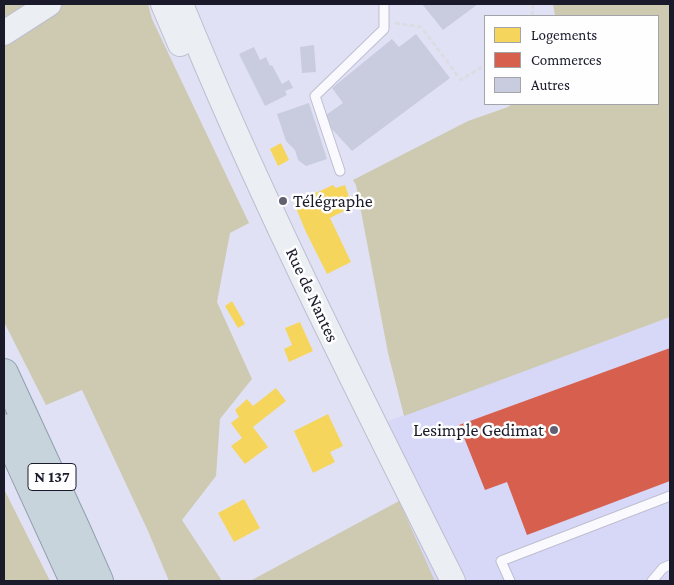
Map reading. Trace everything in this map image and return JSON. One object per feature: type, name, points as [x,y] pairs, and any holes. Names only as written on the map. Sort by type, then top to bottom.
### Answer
[{"type":"highway","name":"N 137","points":[[4,373],[99,581]]},
{"type":"highway","name":"N 137","points":[[4,428],[74,581]]},
{"type":"main road","points":[[4,33],[49,4]]},
{"type":"main road","points":[[163,4],[202,91],[242,173],[276,237],[315,303]]},
{"type":"main road","points":[[174,4],[184,28],[201,53]]},
{"type":"main road","name":"Rue de Nantes","points":[[181,4],[201,53],[315,303],[453,581]]},
{"type":"lane","points":[[340,171],[315,96],[384,29],[384,4]]},
{"type":"lane","points":[[510,581],[501,561],[670,496]]},
{"type":"lane","points":[[652,581],[663,568],[670,565]]},
{"type":"path","points":[[384,22],[421,27],[461,80],[484,66]]},
{"type":"shaded area","points":[[4,4],[148,4],[152,19],[249,223],[230,233],[217,302],[252,379],[220,419],[216,476],[182,520],[222,581],[169,581],[148,531],[82,390],[46,405],[4,322]]},
{"type":"shaded area","points":[[553,4],[670,4],[670,317],[404,416],[388,353],[356,185],[353,180],[468,121],[511,105],[659,105],[659,15],[555,15]]},
{"type":"shaded area","points":[[670,317],[670,581],[435,581],[367,429]]},
{"type":"shaded area","points":[[4,489],[50,581],[5,581],[4,579]]},
{"type":"shaded area","points":[[399,501],[435,581],[250,581]]},
{"type":"building: Logements","points":[[281,143],[289,160],[278,166],[270,149]]},
{"type":"building: Logements","points":[[333,185],[336,188],[345,185],[350,200],[341,203],[344,211],[330,218],[351,262],[327,274],[294,203]]},
{"type":"building: Logements","points":[[232,301],[245,324],[238,328],[225,306]]},
{"type":"building: Logements","points":[[300,322],[313,351],[289,362],[284,349],[292,345],[285,328]]},
{"type":"building: Logements","points":[[276,388],[286,401],[253,427],[268,447],[245,464],[231,446],[242,438],[231,423],[239,417],[235,410],[247,399],[253,406]]},
{"type":"building: Logements","points":[[328,414],[343,446],[330,452],[335,462],[313,473],[294,431]]},
{"type":"building: Logements","points":[[244,499],[260,528],[234,542],[218,513]]},
{"type":"building: Commerces","points":[[670,348],[670,481],[527,535],[507,482],[485,490],[459,425]]},
{"type":"building: Autres","points":[[422,4],[478,4],[443,30]]},
{"type":"building: Autres","points":[[416,34],[450,78],[352,151],[331,128],[326,115],[343,103],[332,88],[392,39],[399,47]]},
{"type":"building: Autres","points":[[314,45],[316,72],[302,73],[300,47]]},
{"type":"building: Autres","points":[[254,47],[260,60],[266,57],[282,84],[289,80],[293,88],[285,91],[287,95],[265,106],[239,54]]},
{"type":"building: Autres","points":[[309,103],[327,159],[306,166],[298,160],[295,150],[286,141],[277,114]]},
{"type":"place","name":"Télégraphe","points":[[283,201]]},
{"type":"place","name":"Lesimple Gedimat","points":[[554,430]]}]
